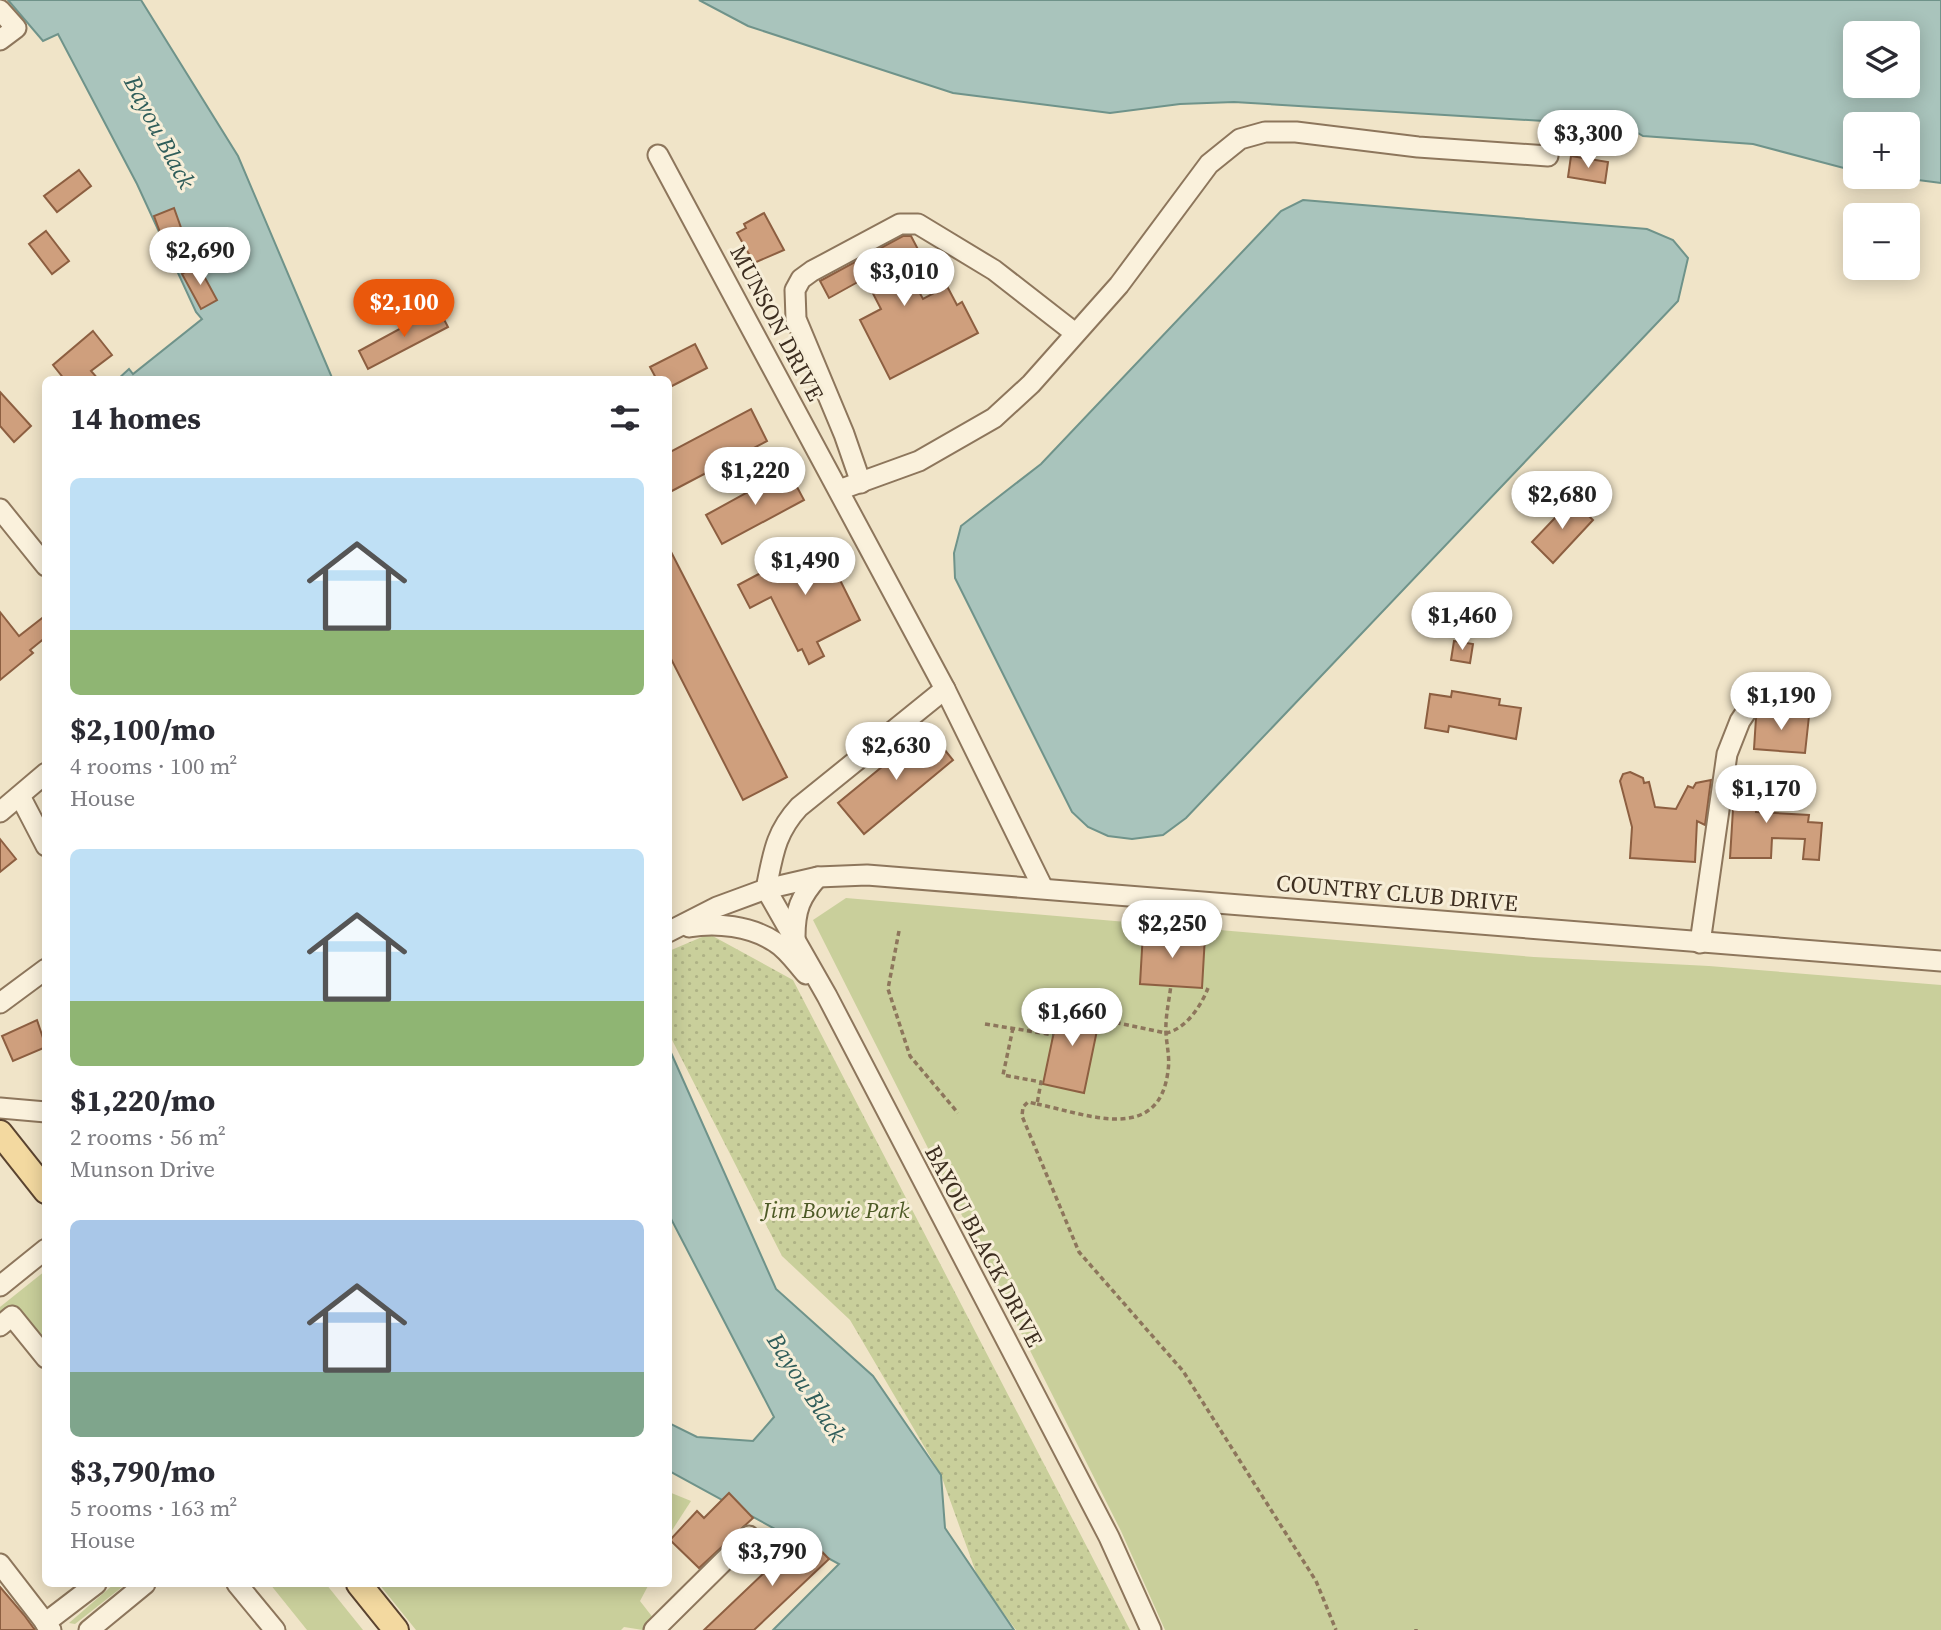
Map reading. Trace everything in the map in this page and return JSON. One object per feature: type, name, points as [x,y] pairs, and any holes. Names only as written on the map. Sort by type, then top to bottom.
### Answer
[{"type":"main road","points":[[0,1133],[42,1186]]},
{"type":"main road","points":[[361,1587],[396,1630]]},
{"type":"street","points":[[0,10],[16,28],[0,40]]},
{"type":"street","points":[[839,490],[919,461],[994,418],[1031,384],[1144,254],[1209,164],[1222,150],[1253,134],[1296,132],[1418,146],[1548,156]]},
{"type":"street","name":"MUNSON DRIVE","points":[[658,155],[945,689],[1043,888]]},
{"type":"street","points":[[861,483],[844,434],[796,319],[795,290],[806,275],[900,224],[918,224],[994,270],[1075,333]]},
{"type":"street","points":[[0,509],[42,561]]},
{"type":"street","points":[[766,889],[777,837],[783,824],[799,807],[945,689]]},
{"type":"street","points":[[1700,943],[1731,740],[1749,704],[1756,697],[1803,698]]},
{"type":"street","points":[[0,812],[42,777]]},
{"type":"street","points":[[20,796],[42,838]]},
{"type":"street","name":"COUNTRY CLUB DRIVE","points":[[672,931],[766,889],[818,877],[867,875],[1941,961]]},
{"type":"street","points":[[795,938],[795,915],[799,901],[818,877]]},
{"type":"street","name":"BAYOU BLACK DRIVE","points":[[766,889],[827,996],[1109,1536],[1151,1630]]},
{"type":"street","points":[[672,931],[718,925],[748,930],[776,942],[827,996]]},
{"type":"street","points":[[0,1003],[42,971]]},
{"type":"street","points":[[0,1108],[42,1112]]},
{"type":"street","points":[[0,1286],[42,1252]]},
{"type":"street","points":[[0,1326],[12,1316],[42,1353]]},
{"type":"street","points":[[654,1630],[749,1536]]},
{"type":"street","points":[[0,1564],[48,1627],[93,1587]]},
{"type":"street","points":[[89,1630],[141,1587]]},
{"type":"street","points":[[239,1587],[275,1630]]},
{"type":"path","points":[[900,931],[888,989],[910,1056],[958,1113]]},
{"type":"path","points":[[1171,985],[1166,1032],[1169,1054],[1165,1090],[1157,1106],[1145,1115],[1129,1119],[1106,1118],[1028,1102],[1023,1107],[1022,1116],[1079,1252],[1183,1371],[1316,1581],[1336,1630]]},
{"type":"path","points":[[1099,1019],[1166,1032],[1175,1031],[1204,1000],[1208,988]]},
{"type":"path","points":[[985,1024],[1054,1035]]},
{"type":"path","points":[[1013,1028],[1003,1075],[1041,1082],[1037,1104]]},
{"type":"green space","points":[[846,898],[1534,957],[1709,966],[1941,985],[1941,1630],[1165,1630],[1121,1531],[813,920]]},
{"type":"green space","name":"Jim Bowie Park","points":[[709,934],[793,980],[1130,1630],[1016,1630],[978,1578],[941,1475],[850,1320],[782,1256],[672,1040],[672,950]]},
{"type":"green space","points":[[42,1273],[42,1336],[19,1311],[0,1317],[0,1307]]},
{"type":"green space","points":[[672,1493],[691,1501],[672,1530]]},
{"type":"green space","points":[[111,1587],[122,1587],[75,1624],[69,1623]]},
{"type":"green space","points":[[272,1587],[328,1587],[363,1630],[307,1630]]},
{"type":"green space","points":[[381,1587],[647,1587],[640,1601],[654,1619],[643,1630],[624,1627],[621,1630],[416,1630]]},
{"type":"water","name":"Bayou Black","points":[[8,0],[141,0],[238,156],[331,376],[121,376],[129,369],[133,374],[202,319],[196,312],[137,184],[58,34],[43,41]]},
{"type":"water","points":[[699,0],[1941,0],[1941,183],[1920,180],[1920,112],[1843,112],[1843,168],[1753,144],[1643,136],[1626,126],[1234,102],[1180,104],[1110,113],[953,93],[748,26]]},
{"type":"water","points":[[1303,200],[1647,229],[1673,240],[1688,258],[1678,301],[1186,818],[1163,835],[1132,839],[1108,836],[1088,827],[1072,812],[955,578],[954,553],[961,526],[1041,464],[1281,211]]},
{"type":"water","name":"Bayou Black","points":[[672,1055],[776,1289],[873,1376],[941,1475],[945,1528],[1014,1630],[773,1630],[839,1564],[672,1473],[672,1424],[697,1437],[753,1441],[774,1417],[672,1221]]},
{"type":"building","points":[[1571,156],[1608,162],[1605,183],[1568,177]]},
{"type":"building","points":[[79,170],[91,186],[57,212],[44,196]]},
{"type":"building","points":[[174,208],[185,239],[165,246],[154,216]]},
{"type":"building","points":[[764,213],[784,250],[754,263],[737,233],[746,228],[744,224]]},
{"type":"building","points":[[46,231],[69,261],[52,274],[29,244]]},
{"type":"building","points":[[903,236],[911,236],[923,259],[906,268],[923,299],[947,286],[957,305],[962,302],[978,333],[890,379],[860,320],[881,309],[865,278],[829,298],[820,281]]},
{"type":"building","points":[[198,265],[217,300],[201,309],[182,274]]},
{"type":"building","points":[[438,308],[448,327],[368,369],[359,351]]},
{"type":"building","points":[[93,331],[112,355],[91,371],[95,376],[62,376],[53,365]]},
{"type":"building","points":[[695,344],[707,368],[672,386],[672,376],[655,376],[650,367]]},
{"type":"building","points":[[0,392],[31,426],[14,442],[0,426]]},
{"type":"building","points":[[751,409],[767,441],[672,491],[672,451]]},
{"type":"building","points":[[788,470],[804,500],[722,544],[706,515]]},
{"type":"building","points":[[1572,500],[1593,520],[1553,563],[1532,542]]},
{"type":"building","points":[[825,539],[836,562],[832,564],[860,620],[817,642],[824,656],[809,664],[802,649],[798,651],[771,597],[750,608],[738,585]]},
{"type":"building","points":[[672,554],[787,777],[743,800],[672,661]]},
{"type":"building","points":[[0,612],[19,636],[42,618],[42,640],[30,650],[33,653],[0,680]]},
{"type":"building","points":[[1454,641],[1473,644],[1470,663],[1451,660]]},
{"type":"building","points":[[1452,691],[1500,699],[1499,705],[1521,708],[1516,739],[1449,726],[1448,732],[1425,728],[1430,694],[1451,697]]},
{"type":"building","points":[[1761,712],[1809,716],[1805,753],[1754,749],[1756,718]]},
{"type":"building","points":[[928,729],[953,760],[864,834],[838,803]]},
{"type":"building","points":[[1740,771],[1759,772],[1756,812],[1809,815],[1808,822],[1822,823],[1819,860],[1803,859],[1805,839],[1772,838],[1771,858],[1730,858],[1734,793],[1737,774],[1740,774]]},
{"type":"building","points":[[1630,772],[1643,778],[1644,783],[1649,782],[1655,807],[1676,809],[1688,786],[1693,788],[1696,783],[1711,780],[1705,825],[1697,821],[1695,862],[1630,858],[1632,827],[1620,781],[1623,774]]},
{"type":"building","points":[[0,839],[16,859],[0,872]]},
{"type":"building","points":[[1143,932],[1205,936],[1202,988],[1140,984]]},
{"type":"building","points":[[1060,1003],[1101,1011],[1084,1093],[1043,1084]]},
{"type":"building","points":[[37,1020],[42,1035],[42,1049],[13,1061],[2,1036]]},
{"type":"building","points":[[729,1493],[753,1518],[699,1568],[672,1542],[672,1538],[697,1511],[704,1518]]},
{"type":"building","points":[[805,1534],[829,1559],[754,1630],[704,1630]]},
{"type":"building","points":[[0,1587],[24,1615],[35,1630],[0,1630]]}]
